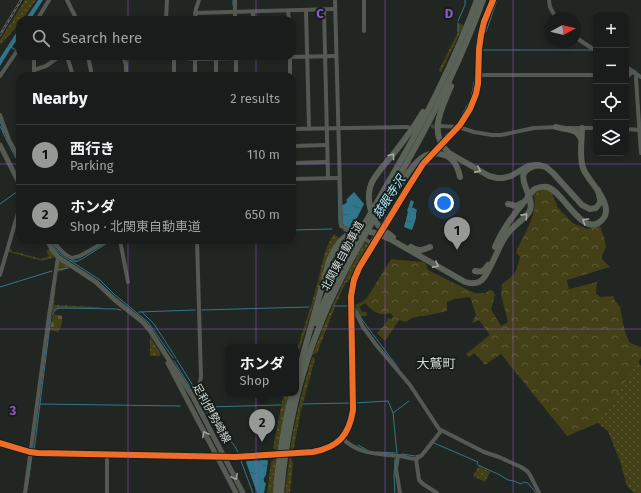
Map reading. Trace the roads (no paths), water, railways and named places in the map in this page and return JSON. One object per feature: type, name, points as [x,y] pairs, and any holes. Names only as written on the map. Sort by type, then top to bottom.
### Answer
[{"type":"highway","name":"北関東自動車道","points":[[299,370],[315,324],[334,279],[425,116],[466,30],[477,0]]},
{"type":"highway","name":"北関東自動車道","points":[[299,390],[305,367],[318,331],[345,270],[365,238],[438,104],[466,45],[483,0]]},
{"type":"highway","points":[[466,45],[438,119],[437,133],[445,150],[454,157],[493,177],[508,177],[531,165],[546,167],[582,205],[588,208],[593,209],[599,206],[600,199],[598,190]]},
{"type":"highway","points":[[444,78],[418,121],[376,175],[370,187],[369,199],[373,216],[379,226],[391,237],[465,282],[475,284],[486,276],[497,250],[504,239],[527,215],[531,202],[523,181],[524,174],[531,167],[539,165]]},
{"type":"highway","points":[[556,127],[577,132],[581,137],[582,142]]},
{"type":"highway","points":[[476,271],[480,272],[485,270],[503,230],[536,188],[542,186],[554,190],[587,224],[593,224],[601,221],[605,216],[606,213],[604,202],[598,190],[582,167],[581,159],[584,128]]},
{"type":"highway","points":[[365,238],[392,195],[413,166],[424,156],[436,153],[443,154],[455,164],[460,177]]},
{"type":"highway","points":[[508,204],[516,206],[524,202]]},
{"type":"highway","points":[[300,366],[329,261],[339,242],[347,235],[359,230],[391,237],[416,250],[423,250],[430,247]]},
{"type":"highway","points":[[276,493],[281,446],[291,396]]},
{"type":"highway","name":"北関東自動車道","points":[[281,493],[289,431],[297,396]]},
{"type":"main road","points":[[0,145],[16,177]]},
{"type":"main road","name":"足利伊勢崎線","points":[[49,244],[58,257],[92,279],[118,303],[143,322],[149,329],[193,397],[243,493]]},
{"type":"main road","name":"足利伊勢崎線","points":[[160,346],[236,493]]},
{"type":"main road","points":[[185,395],[193,397],[191,402],[197,414],[196,416]]},
{"type":"street","points":[[39,16],[49,0]]},
{"type":"street","points":[[67,0],[75,16]]},
{"type":"street","points":[[166,16],[167,0]]},
{"type":"street","points":[[193,0],[198,1],[196,16]]},
{"type":"street","points":[[234,0],[234,16]]},
{"type":"street","points":[[335,0],[339,227],[344,227],[354,234]]},
{"type":"street","points":[[364,0],[364,31]]},
{"type":"street","points":[[446,140],[468,114],[474,100],[478,88],[479,49],[481,35],[484,22],[493,0]]},
{"type":"street","points":[[549,0],[553,12]]},
{"type":"street","points":[[306,10],[309,128]]},
{"type":"street","points":[[324,10],[328,178]]},
{"type":"street","points":[[196,13],[335,10]]},
{"type":"street","points":[[288,11],[288,16]]},
{"type":"street","points":[[581,41],[593,49]]},
{"type":"street","points":[[0,76],[16,54]]},
{"type":"street","points":[[296,56],[336,56]]},
{"type":"street","points":[[34,60],[34,70],[46,66],[54,60]]},
{"type":"street","points":[[68,60],[72,72]]},
{"type":"street","points":[[89,60],[91,72]]},
{"type":"street","points":[[124,60],[126,72]]},
{"type":"street","points":[[174,60],[174,72]]},
{"type":"street","points":[[194,72],[195,60]]},
{"type":"street","points":[[216,60],[216,72]]},
{"type":"street","points":[[236,60],[236,72]]},
{"type":"street","points":[[290,60],[290,72]]},
{"type":"street","points":[[629,70],[639,76],[636,78],[641,154]]},
{"type":"street","points":[[629,75],[632,72]]},
{"type":"street","points":[[479,75],[593,75]]},
{"type":"street","points":[[0,115],[9,140],[16,153]]},
{"type":"street","points":[[440,126],[458,127],[474,132],[492,135],[529,129],[556,127],[593,128]]},
{"type":"street","points":[[296,129],[408,127]]},
{"type":"street","points":[[629,129],[640,130]]},
{"type":"street","points":[[296,146],[327,145]]},
{"type":"street","points":[[10,165],[16,162]]},
{"type":"street","points":[[296,163],[327,162]]},
{"type":"street","points":[[290,454],[313,452],[328,448],[342,438],[348,430],[353,410],[351,296],[354,280],[373,244],[423,164]]},
{"type":"street","points":[[296,179],[339,178]]},
{"type":"street","points":[[0,275],[16,220]]},
{"type":"street","points":[[365,238],[373,244]]},
{"type":"street","points":[[56,244],[62,252],[72,258],[80,256],[98,244]]},
{"type":"street","points":[[121,244],[128,282]]},
{"type":"street","points":[[193,397],[198,390],[201,377],[197,244]]},
{"type":"street","points":[[25,493],[58,257]]},
{"type":"street","points":[[351,310],[356,313],[366,332],[382,353],[410,385],[441,431],[484,452],[500,457],[521,467],[530,475],[538,493]]},
{"type":"street","points":[[342,438],[350,445],[369,453],[416,459],[422,455],[441,431]]},
{"type":"street","points":[[0,443],[38,453],[224,457],[276,454]]},
{"type":"street","points":[[105,455],[106,493]]},
{"type":"street","points":[[398,456],[396,469],[400,493]]},
{"type":"street","points":[[416,459],[419,480],[437,493]]},
{"type":"water","points":[[38,0],[43,0],[33,16],[28,16]]},
{"type":"water","points":[[16,33],[16,41],[12,47],[15,50],[11,48],[0,66],[0,58]]},
{"type":"water","points":[[354,192],[364,204],[352,228],[350,229],[343,224],[342,205],[347,202],[346,200]]},
{"type":"water","points":[[411,200],[414,202],[412,207],[417,210],[412,230],[404,227]]},
{"type":"water","points":[[268,461],[266,475],[264,478],[264,482],[266,483],[264,493],[257,493],[246,462]]},
{"type":"waterway","points":[[233,0],[233,5]]},
{"type":"waterway","points":[[458,21],[465,5],[465,0]]},
{"type":"waterway","points":[[486,32],[497,0]]},
{"type":"waterway","points":[[458,23],[458,32]]},
{"type":"waterway","points":[[476,51],[477,40]]},
{"type":"waterway","name":"慈眼寺沢","points":[[483,50],[591,50]]},
{"type":"waterway","name":"慈眼寺沢","points":[[476,72],[477,52]]},
{"type":"waterway","name":"慈眼寺沢","points":[[629,67],[637,72]]},
{"type":"waterway","name":"慈眼寺沢","points":[[460,119],[471,98],[475,78]]},
{"type":"waterway","points":[[0,121],[4,133]]},
{"type":"waterway","points":[[0,126],[16,158]]},
{"type":"waterway","name":"慈眼寺沢","points":[[443,138],[447,133]]},
{"type":"waterway","name":"慈眼寺沢","points":[[413,174],[421,163]]},
{"type":"waterway","points":[[338,180],[339,223]]},
{"type":"waterway","name":"慈眼寺沢","points":[[381,225],[406,185]]},
{"type":"waterway","points":[[0,204],[16,192]]},
{"type":"waterway","points":[[296,230],[332,229]]},
{"type":"waterway","name":"慈眼寺沢","points":[[343,230],[348,232]]},
{"type":"waterway","name":"慈眼寺沢","points":[[371,240],[374,236]]},
{"type":"waterway","points":[[53,244],[60,254],[100,280],[115,295],[148,322],[173,358]]},
{"type":"waterway","points":[[75,262],[106,244]]},
{"type":"waterway","points":[[70,261],[76,261]]},
{"type":"waterway","points":[[57,270],[68,268]]},
{"type":"waterway","points":[[0,287],[52,271]]},
{"type":"waterway","points":[[333,306],[348,306]]},
{"type":"waterway","points":[[202,310],[309,307]]},
{"type":"waterway","points":[[353,307],[356,309],[363,321],[399,369]]},
{"type":"waterway","points":[[52,315],[56,309],[61,308],[121,310]]},
{"type":"waterway","points":[[139,312],[195,310]]},
{"type":"waterway","points":[[142,312],[154,324],[176,358]]},
{"type":"waterway","points":[[34,451],[51,317]]},
{"type":"waterway","points":[[177,360],[195,389]]},
{"type":"waterway","points":[[174,361],[192,390]]},
{"type":"waterway","points":[[199,396],[206,407],[281,405]]},
{"type":"waterway","points":[[198,398],[211,419],[234,445],[238,452]]},
{"type":"waterway","points":[[354,403],[388,401],[393,413]]},
{"type":"waterway","points":[[397,454],[393,413],[409,401]]},
{"type":"waterway","points":[[303,404],[350,403]]},
{"type":"waterway","points":[[40,404],[180,406]]},
{"type":"waterway","points":[[434,443],[478,462],[477,464]]},
{"type":"waterway","points":[[358,445],[367,450]]},
{"type":"waterway","points":[[65,452],[202,453]]},
{"type":"waterway","points":[[270,452],[276,452]]},
{"type":"waterway","points":[[377,452],[395,453]]},
{"type":"waterway","points":[[244,453],[255,453]]},
{"type":"waterway","points":[[402,454],[415,456],[419,455]]},
{"type":"waterway","points":[[27,490],[32,455]]},
{"type":"waterway","points":[[395,459],[395,493]]},
{"type":"waterway","points":[[241,461],[253,493]]},
{"type":"waterway","points":[[478,465],[508,480],[521,484],[524,482],[528,483],[536,493]]},
{"type":"tunnel","points":[[425,127],[440,126]]},
{"type":"tunnel","points":[[423,164],[444,143]]},
{"type":"railway","points":[[0,35],[21,0]]},
{"type":"place","name":"西行き","points":[[457,250]]},
{"type":"place","name":"ホンダ","points":[[262,442]]},
{"type":"district","name":"大鷲町","points":[[436,363]]}]
